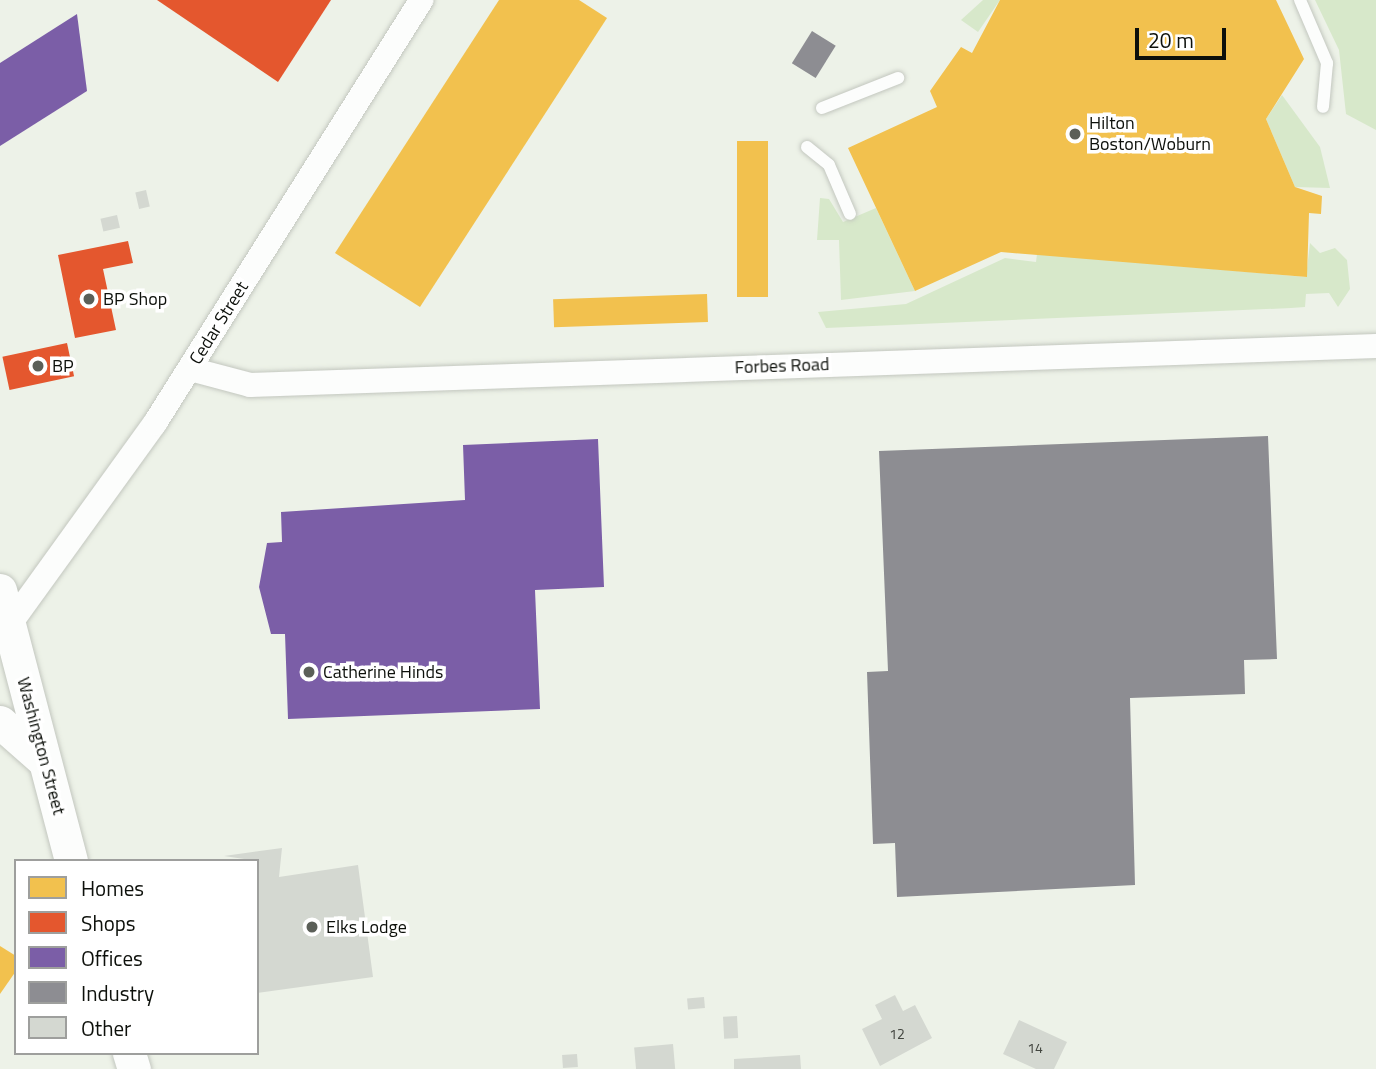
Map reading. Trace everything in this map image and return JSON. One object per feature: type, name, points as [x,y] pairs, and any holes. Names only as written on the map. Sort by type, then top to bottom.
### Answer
[{"type":"main road","name":"Washington Street","points":[[0,590],[5,630],[70,859]]},
{"type":"main road","points":[[0,722],[18,732],[44,763]]},
{"type":"street","name":"Cedar Street","points":[[5,630],[190,369],[421,0]]},
{"type":"street","name":"Forbes Road","points":[[190,369],[250,385],[1376,346]]},
{"type":"lane","points":[[1300,0],[1327,63],[1323,107]]},
{"type":"lane","points":[[822,108],[898,78]]},
{"type":"lane","points":[[807,147],[829,166],[850,214]]},
{"type":"green space","points":[[983,0],[1000,0],[978,32],[961,20]]},
{"type":"green space","points":[[1315,0],[1376,0],[1376,130],[1346,114],[1339,50]]},
{"type":"green space","points":[[1282,95],[1320,147],[1330,188],[1295,187],[1266,119]]},
{"type":"green space","points":[[820,198],[829,199],[843,222],[876,208],[915,291],[841,300],[839,240],[817,240]]},
{"type":"green space","points":[[1310,243],[1320,253],[1335,248],[1347,260],[1350,289],[1338,307],[1329,293],[1306,294],[1305,307],[1291,308],[826,328],[818,312],[906,304],[1005,258],[1036,262],[1037,254],[1306,277]]},
{"type":"building: Homes","points":[[499,0],[579,0],[607,18],[420,307],[335,253]]},
{"type":"building: Homes","name":"Hilton Boston/Woburn","points":[[1000,0],[1276,0],[1304,59],[1266,119],[1295,187],[1322,196],[1321,214],[1309,213],[1307,277],[1001,252],[915,291],[848,148],[937,107],[930,91],[961,47],[972,53]]},
{"type":"building: Homes","points":[[737,141],[768,141],[768,297],[737,297]]},
{"type":"building: Homes","points":[[707,294],[708,322],[554,327],[553,299]]},
{"type":"building: Homes","points":[[0,946],[14,955],[14,974],[0,994]]},
{"type":"building: Shops","points":[[157,0],[331,0],[278,82]]},
{"type":"building: Shops","name":"BP Shop","points":[[128,241],[133,263],[103,269],[116,330],[75,338],[58,255]]},
{"type":"building: Shops","name":"BP","points":[[67,343],[74,376],[10,390],[2,357]]},
{"type":"building: Offices","points":[[77,14],[87,91],[0,146],[0,63]]},
{"type":"building: Offices","points":[[598,439],[604,587],[535,590],[540,709],[288,719],[285,634],[271,634],[259,587],[267,543],[282,542],[281,512],[465,500],[463,445]]},
{"type":"building: Industry","points":[[812,31],[836,46],[816,78],[792,63]]},
{"type":"building: Industry","points":[[1268,436],[1277,659],[1244,660],[1245,694],[1130,698],[1135,885],[897,897],[895,843],[873,844],[867,672],[888,671],[879,451]]},
{"type":"building: Other","points":[[146,190],[150,207],[139,209],[135,192]]},
{"type":"building: Other","points":[[117,215],[120,228],[103,231],[100,219]]},
{"type":"building: Other","name":"Elks Lodge","points":[[282,848],[279,877],[358,865],[373,977],[259,993],[259,859],[224,856]]},
{"type":"building: Other","points":[[895,995],[903,1011],[915,1005],[932,1038],[880,1066],[862,1029],[882,1019],[875,1005]]},
{"type":"building: Other","points":[[704,997],[705,1008],[688,1009],[687,998]]},
{"type":"building: Other","points":[[737,1016],[738,1038],[724,1039],[723,1017]]},
{"type":"building: Other","points":[[1019,1020],[1067,1042],[1054,1069],[1036,1069],[1003,1054]]},
{"type":"building: Other","points":[[673,1044],[675,1069],[636,1069],[634,1047]]},
{"type":"building: Other","points":[[577,1054],[578,1067],[563,1068],[562,1055]]},
{"type":"building: Other","points":[[800,1055],[801,1069],[734,1069],[734,1059]]},
{"type":"place","name":"Hilton Boston/Woburn","points":[[1075,134]]},
{"type":"place","name":"BP Shop","points":[[89,299]]},
{"type":"place","name":"BP","points":[[38,366]]},
{"type":"place","name":"Catherine Hinds","points":[[309,672]]},
{"type":"place","name":"Elks Lodge","points":[[312,927]]}]
